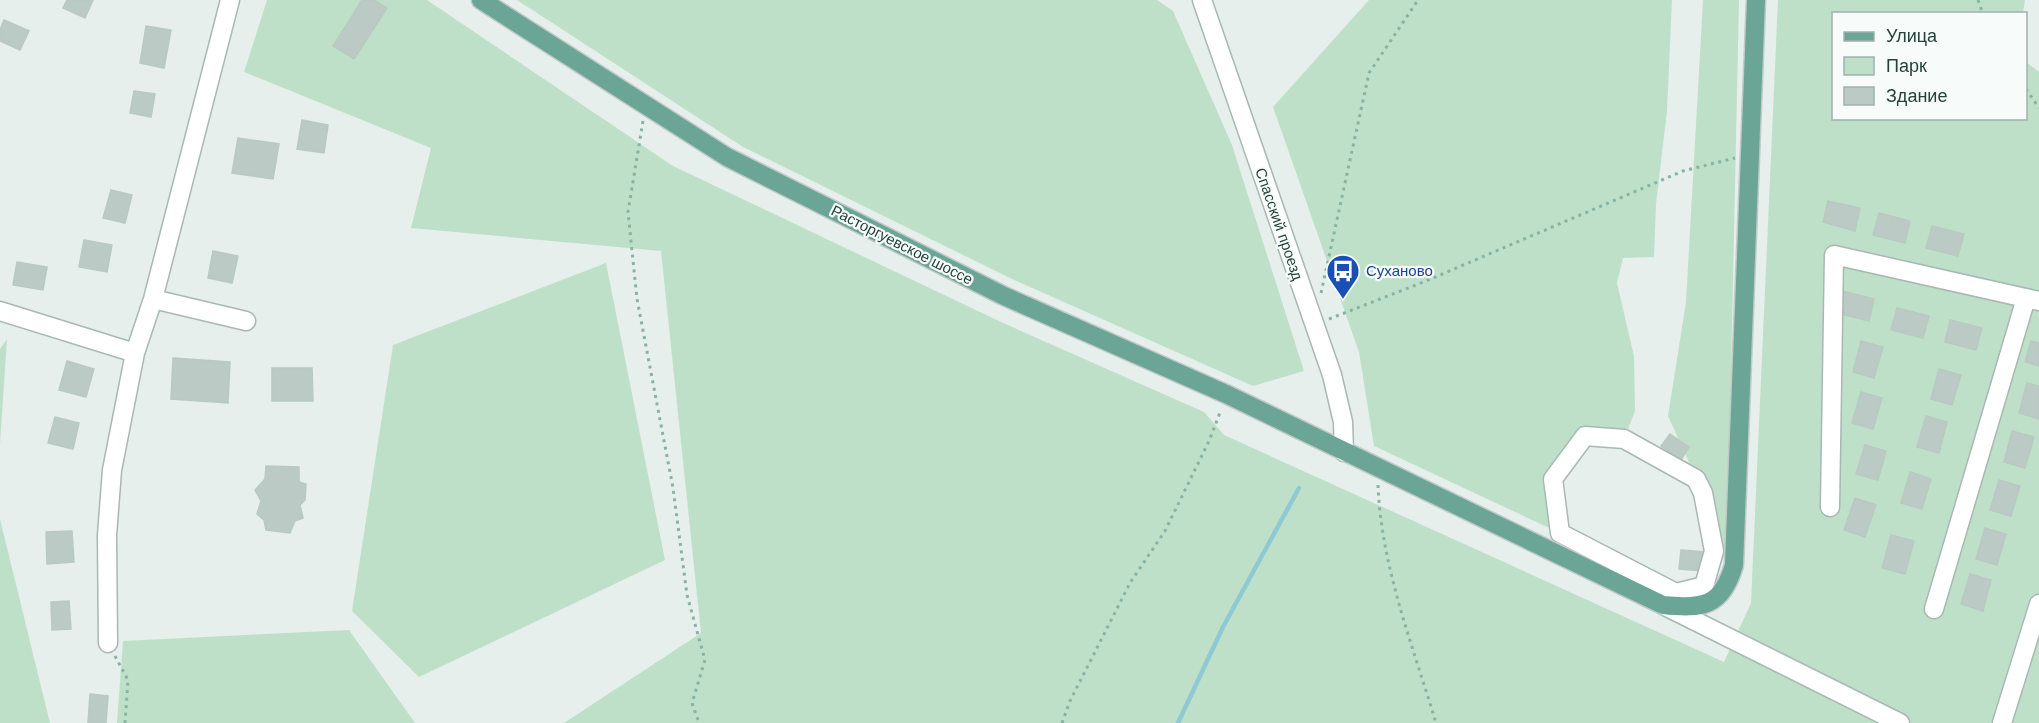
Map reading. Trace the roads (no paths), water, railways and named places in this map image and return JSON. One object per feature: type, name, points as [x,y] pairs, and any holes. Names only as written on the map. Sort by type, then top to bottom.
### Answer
[{"type":"main road","name":"Расторгуевское шоссе","points":[[481,0],[727,157],[1004,296],[1226,394],[1663,604]]},
{"type":"main road","points":[[1663,604],[1705,605],[1719,597],[1728,584],[1734,565],[1756,0]]},
{"type":"street","points":[[108,643],[107,535],[112,470],[135,353],[153,299],[230,0]]},
{"type":"street","name":"Спасский проезд","points":[[1202,0],[1334,384],[1343,422],[1344,452]]},
{"type":"street","points":[[1830,507],[1834,255],[2032,300],[1934,609]]},
{"type":"street","points":[[153,299],[246,321]]},
{"type":"street","points":[[0,311],[135,353]]},
{"type":"street","points":[[1585,436],[1624,439],[1696,479],[1703,493],[1714,551],[1704,586],[1676,593],[1560,533],[1553,479],[1585,436]]},
{"type":"street","points":[[1663,604],[1900,723]]},
{"type":"street","points":[[2002,723],[2039,604]]},
{"type":"waterway","points":[[1178,723],[1223,627],[1299,488]]},
{"type":"place","name":"Суханово","points":[[1343,300]]}]
